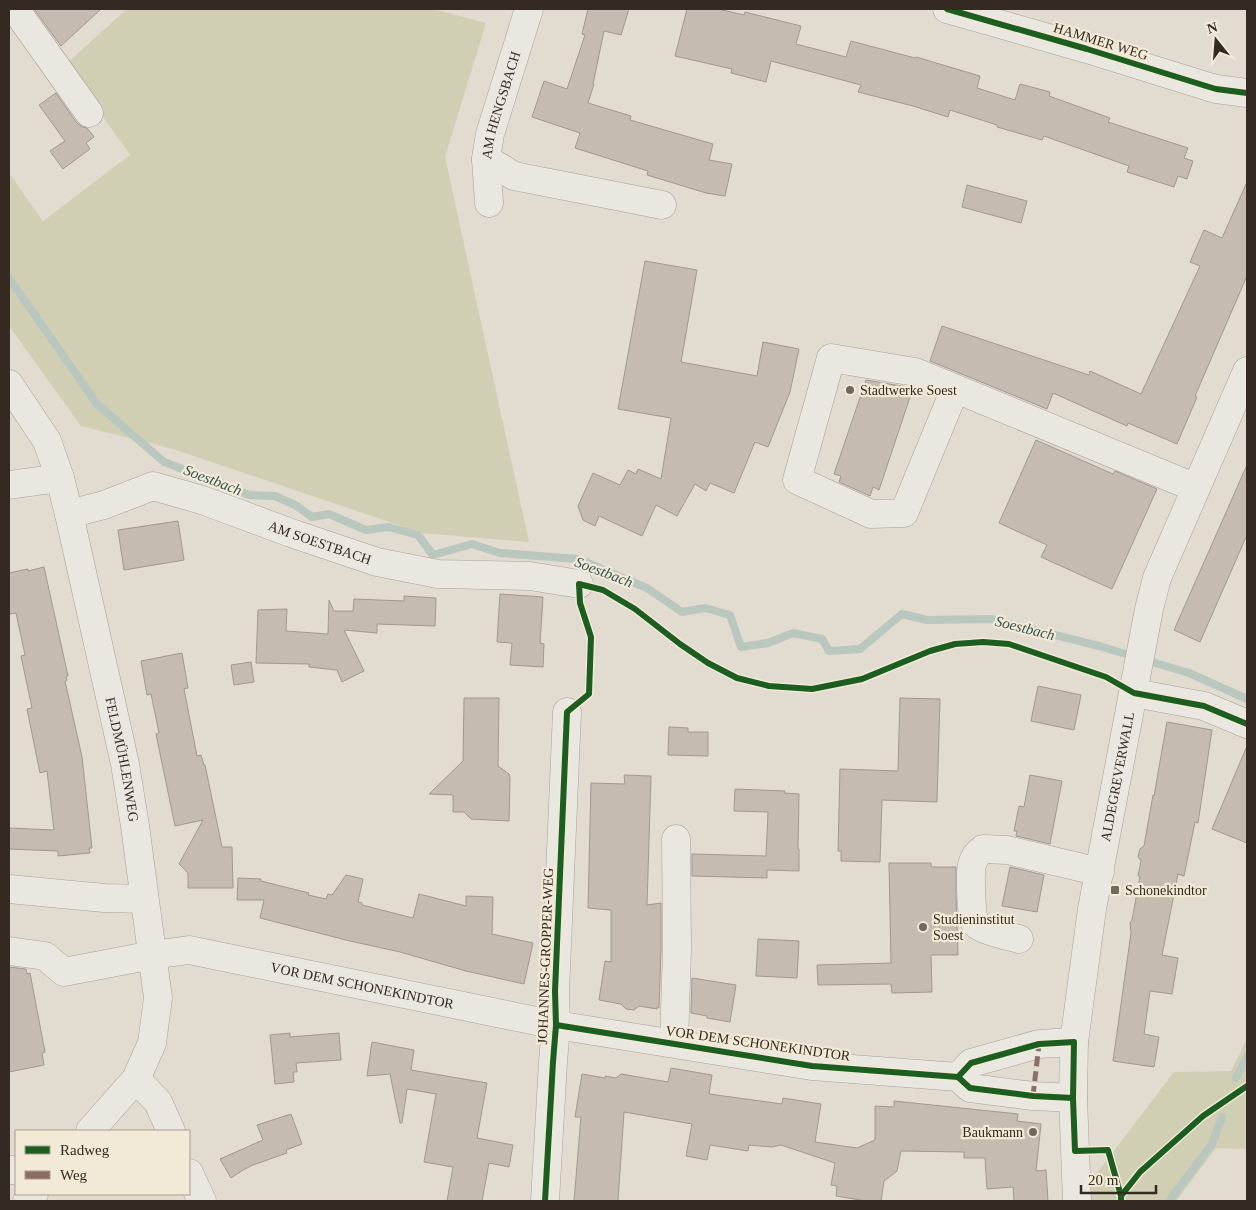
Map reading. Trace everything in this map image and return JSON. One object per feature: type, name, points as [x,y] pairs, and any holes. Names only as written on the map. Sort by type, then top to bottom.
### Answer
[{"type":"street","points":[[15,9],[89,113]]},
{"type":"street","name":"AM HENGSBACH","points":[[489,203],[486,159],[490,134],[529,9]]},
{"type":"street","name":"HAMMER WEG","points":[[947,9],[1087,49],[1216,89],[1247,93]]},
{"type":"street","points":[[486,159],[514,176],[662,205]]},
{"type":"street","points":[[955,389],[904,513],[871,514],[797,480],[831,358],[915,372],[1196,488]]},
{"type":"street","name":"ALDEGREVERWALL","points":[[1077,1201],[1073,1098],[1074,1042],[1092,909],[1142,643],[1157,578],[1247,371]]},
{"type":"street","name":"FELDMÜHLENWEG","points":[[9,384],[47,441],[60,478],[69,514],[125,764],[158,998],[152,1043],[136,1079],[91,1130]]},
{"type":"street","points":[[9,485],[60,478]]},
{"type":"street","name":"AM SOESTBACH","points":[[69,514],[104,505],[153,486],[202,500],[377,562],[438,574],[530,576],[579,584]]},
{"type":"street","points":[[1135,686],[1204,706],[1247,724]]},
{"type":"street","name":"JOHANNES-GROPPER-WEG","points":[[546,1201],[556,1025],[555,991],[567,712]]},
{"type":"street","points":[[674,1043],[678,948],[676,839]]},
{"type":"street","points":[[1019,939],[980,927],[973,921],[971,867],[975,856],[983,850],[1007,850],[1100,872]]},
{"type":"street","points":[[9,889],[104,898],[144,899]]},
{"type":"street","name":"VOR DEM SCHONEKINDTOR","points":[[9,951],[45,956],[64,972],[189,950],[556,1025],[812,1066],[958,1077],[970,1088],[1033,1096],[1073,1098]]},
{"type":"street","points":[[958,1077],[971,1064],[1039,1044],[1074,1042]]},
{"type":"street","points":[[136,1079],[158,1102],[171,1130]]},
{"type":"street","points":[[190,1175],[202,1201]]},
{"type":"green space","points":[[127,9],[433,9],[486,23],[445,157],[529,542],[422,533],[173,449],[81,426],[9,326],[9,173],[43,221],[130,155],[66,64]]},
{"type":"green space","points":[[1247,1039],[1247,1149],[1216,1148],[1176,1201],[1091,1201],[1091,1181],[1174,1072],[1231,1071]]},
{"type":"building","points":[[34,9],[101,9],[61,46]]},
{"type":"building","points":[[588,9],[629,9],[621,35],[604,31],[594,84],[588,103],[631,116],[630,120],[713,144],[709,160],[732,164],[725,196],[706,193],[647,175],[648,171],[575,148],[580,133],[532,117],[544,81],[567,89],[585,35],[582,34]]},
{"type":"building","points":[[687,9],[718,9],[744,15],[745,12],[801,26],[796,44],[846,57],[851,41],[916,57],[980,76],[977,88],[1015,100],[1020,84],[1050,92],[1049,96],[1110,118],[1108,122],[1188,148],[1184,158],[1193,161],[1187,179],[1178,176],[1174,187],[1127,172],[1129,166],[1044,136],[1042,140],[997,127],[997,125],[950,110],[948,117],[858,92],[861,85],[771,61],[766,82],[731,73],[732,69],[675,56]]},
{"type":"building","points":[[56,93],[76,122],[82,127],[87,128],[94,137],[86,143],[90,149],[63,169],[50,151],[65,141],[39,105]]},
{"type":"building","points":[[1247,182],[1247,276],[1195,396],[1197,397],[1177,444],[1128,423],[1127,426],[1053,393],[1047,409],[930,361],[942,326],[1089,375],[1090,371],[1141,394],[1200,266],[1190,262],[1204,230],[1222,238]]},
{"type":"building","points":[[967,185],[1027,201],[1021,223],[962,207]]},
{"type":"building","points":[[645,261],[697,270],[681,362],[757,376],[763,342],[799,349],[790,392],[768,447],[755,442],[734,493],[710,483],[706,491],[695,484],[677,516],[656,505],[642,536],[599,516],[595,526],[583,520],[578,506],[593,473],[620,485],[628,470],[636,474],[638,469],[661,479],[671,418],[618,409]]},
{"type":"building","points":[[866,380],[913,388],[879,490],[873,487],[870,496],[839,482],[841,476],[834,474]]},
{"type":"building","points":[[1036,440],[1113,474],[1115,471],[1157,489],[1112,589],[1041,557],[1047,545],[999,523]]},
{"type":"building","points":[[1247,465],[1247,535],[1200,642],[1174,630]]},
{"type":"building","points":[[178,521],[184,560],[124,570],[118,530]]},
{"type":"building","points":[[44,567],[68,676],[65,681],[82,757],[92,848],[89,848],[90,853],[58,856],[58,851],[9,849],[9,828],[54,830],[47,771],[40,773],[27,709],[32,708],[21,656],[25,655],[16,613],[9,614],[9,573]]},
{"type":"building","points":[[500,594],[543,597],[540,643],[544,644],[543,667],[510,665],[512,643],[497,642]]},
{"type":"building","points":[[404,596],[436,598],[435,626],[377,624],[377,633],[344,630],[364,671],[342,682],[337,670],[309,667],[309,664],[256,663],[258,610],[287,609],[286,631],[328,634],[329,600],[334,611],[353,611],[354,599],[404,601]]},
{"type":"building","points":[[182,653],[188,688],[184,689],[197,756],[201,755],[205,765],[222,847],[232,847],[233,888],[188,888],[188,873],[179,864],[203,820],[175,826],[156,734],[159,733],[151,694],[147,695],[141,661]]},
{"type":"building","points":[[251,662],[254,682],[234,685],[231,665]]},
{"type":"building","points":[[1038,686],[1081,695],[1074,730],[1031,721]]},
{"type":"building","points":[[464,698],[499,698],[498,766],[509,774],[510,778],[509,821],[471,819],[464,812],[453,812],[453,795],[429,794],[463,761]]},
{"type":"building","points":[[900,698],[940,699],[937,802],[882,800],[880,862],[841,861],[841,851],[838,851],[840,769],[898,771]]},
{"type":"building","points":[[1167,722],[1212,730],[1198,823],[1195,822],[1184,876],[1178,874],[1162,955],[1178,958],[1172,994],[1150,991],[1144,1034],[1159,1037],[1154,1067],[1113,1061],[1131,933],[1130,923],[1140,876],[1138,876],[1141,861],[1138,857],[1140,849],[1144,846]]},
{"type":"building","points":[[669,727],[688,728],[688,732],[708,732],[708,756],[668,755]]},
{"type":"building","points":[[1247,746],[1247,843],[1212,829]]},
{"type":"building","points":[[624,775],[651,776],[647,905],[661,903],[659,1008],[657,1007],[657,1009],[639,1006],[634,1010],[626,1009],[621,1004],[599,1000],[605,961],[611,962],[611,910],[588,908],[591,783],[625,784]]},
{"type":"building","points":[[1030,775],[1062,781],[1050,844],[1016,836],[1017,831],[1014,831],[1019,806],[1024,807]]},
{"type":"building","points":[[735,789],[785,791],[784,793],[799,794],[799,871],[767,870],[767,878],[692,876],[692,854],[766,856],[768,812],[734,811]]},
{"type":"building","name":"Studieninstitut Soest","points":[[889,863],[931,863],[931,867],[956,867],[958,955],[931,955],[932,992],[892,993],[891,984],[818,985],[817,965],[891,963]]},
{"type":"building","points":[[1010,867],[1044,875],[1037,912],[1002,906]]},
{"type":"building","points":[[346,875],[363,879],[358,902],[362,903],[362,905],[413,918],[419,894],[466,906],[466,896],[493,897],[492,934],[533,943],[524,984],[260,918],[264,900],[237,900],[238,878],[261,879],[261,881],[326,899],[328,894],[332,895]]},
{"type":"building","points":[[758,939],[799,941],[797,978],[756,976]]},
{"type":"building","points":[[9,967],[26,969],[27,974],[30,973],[45,1052],[42,1053],[44,1065],[9,1072]]},
{"type":"building","points":[[692,978],[736,985],[730,1022],[691,1013]]},
{"type":"building","points":[[290,1033],[290,1037],[339,1033],[341,1060],[296,1063],[297,1072],[293,1072],[294,1082],[275,1084],[270,1035]]},
{"type":"building","points":[[372,1042],[414,1050],[411,1070],[487,1083],[477,1138],[513,1145],[509,1167],[489,1163],[482,1201],[447,1201],[453,1167],[424,1162],[436,1094],[407,1089],[402,1123],[400,1123],[390,1074],[367,1076]]},
{"type":"building","points":[[671,1068],[712,1075],[709,1094],[782,1104],[783,1098],[821,1104],[815,1142],[857,1148],[875,1140],[875,1106],[894,1107],[894,1101],[1018,1114],[1017,1121],[1041,1124],[1036,1171],[1046,1170],[1048,1201],[1014,1201],[1013,1187],[987,1189],[985,1158],[964,1158],[964,1152],[901,1151],[897,1171],[884,1181],[881,1201],[866,1201],[836,1196],[837,1186],[831,1185],[835,1163],[781,1145],[772,1147],[749,1145],[748,1151],[710,1145],[707,1160],[686,1156],[692,1124],[624,1112],[618,1201],[574,1201],[581,1117],[575,1117],[582,1074],[616,1078],[621,1074],[668,1082]]},
{"type":"building","points":[[291,1114],[302,1144],[286,1150],[287,1153],[253,1165],[231,1178],[220,1159],[263,1140],[257,1125]]},
{"type":"waterway","name":"Soestbach","points":[[9,278],[97,404],[164,462],[249,495],[275,496],[297,506],[312,517],[329,514],[366,530],[388,527],[418,535],[433,555],[472,544],[500,553],[578,559],[647,588],[682,612],[705,608],[730,615],[741,647],[768,643],[793,633],[822,639],[829,651],[860,649],[902,614],[927,620],[991,619],[1099,646],[1189,673],[1247,699]]},
{"type":"waterway","points":[[1236,1078],[1247,1057]]},
{"type":"waterway","points":[[1169,1201],[1212,1144],[1222,1117]]},
{"type":"marked path","points":[[1033,1096],[1039,1044]]},
{"type":"cycle path","points":[[947,9],[1087,49],[1216,89],[1247,93]]},
{"type":"cycle path","points":[[545,1201],[556,1025],[555,991],[567,712],[589,694],[591,637],[580,603],[579,584],[603,590],[635,609],[708,663],[737,678],[769,686],[812,689],[862,679],[930,651],[955,644],[983,642],[1009,644],[1106,677],[1134,693],[1204,706],[1247,724]]},
{"type":"cycle path","points":[[556,1025],[812,1066],[958,1077],[970,1088],[1033,1096],[1073,1098]]},
{"type":"cycle path","points":[[958,1077],[971,1063],[1039,1044],[1074,1042],[1073,1098],[1075,1151],[1108,1150],[1121,1196]]},
{"type":"cycle path","points":[[1121,1201],[1121,1196],[1140,1172],[1203,1116],[1247,1086]]},
{"type":"place","name":"Stadtwerke Soest","points":[[850,390]]},
{"type":"place","name":"Schonekindtor","points":[[1115,890]]},
{"type":"place","name":"Studieninstitut Soest","points":[[923,927]]},
{"type":"place","name":"Baukmann","points":[[1033,1132]]}]
